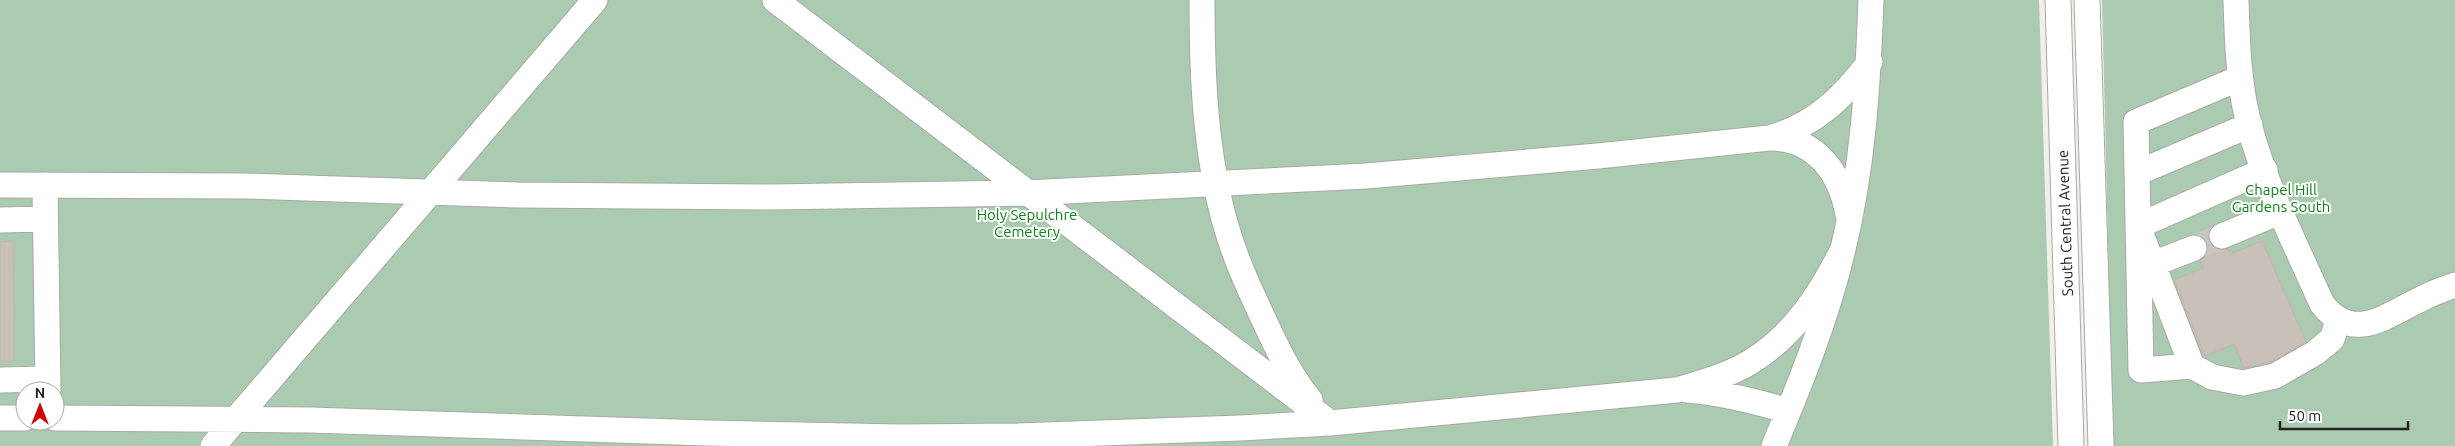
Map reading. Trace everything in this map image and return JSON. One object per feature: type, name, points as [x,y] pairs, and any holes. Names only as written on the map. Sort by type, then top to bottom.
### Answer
[{"type":"street","points":[[213,446],[595,0]]},
{"type":"street","points":[[774,0],[1330,423]]},
{"type":"street","points":[[1202,0],[1204,99],[1209,147],[1226,226],[1237,260],[1277,346],[1300,389],[1330,423]]},
{"type":"street","points":[[1774,446],[1819,331],[1843,249],[1866,113],[1870,62],[1871,0]]},
{"type":"street","name":"South Central Avenue","points":[[2058,0],[2071,446]]},
{"type":"street","name":"South Central Avenue","points":[[2087,0],[2101,446]]},
{"type":"street","points":[[2236,0],[2237,49],[2240,78],[2250,125],[2265,170],[2322,304],[2338,321],[2360,324],[2372,323],[2455,284]]},
{"type":"street","points":[[1769,138],[1791,132],[1809,122],[1846,90],[1870,62]]},
{"type":"street","points":[[2240,78],[2136,122],[2141,370],[2192,366],[2212,377],[2243,383],[2275,376],[2315,353],[2332,339],[2338,321]]},
{"type":"street","points":[[2138,173],[2250,125]]},
{"type":"street","points":[[0,184],[255,186],[431,192],[771,197],[1026,193],[1386,174],[1598,156],[1769,138],[1789,138],[1800,142],[1824,162],[1834,174],[1841,190],[1849,221]]},
{"type":"street","points":[[2138,226],[2265,170]]},
{"type":"street","points":[[45,184],[47,381]]},
{"type":"street","points":[[2222,236],[2282,211]]},
{"type":"street","points":[[0,220],[45,219]]},
{"type":"street","points":[[2138,226],[2192,366]]},
{"type":"street","points":[[2153,264],[2194,248]]},
{"type":"street","points":[[1678,390],[1752,361],[1789,331],[1823,289],[1843,249]]},
{"type":"street","points":[[0,380],[15,382]]},
{"type":"street","points":[[65,418],[236,419],[900,437],[1099,434],[1330,423],[1678,390],[1717,393],[1753,400],[1788,411]]},
{"type":"street","points":[[0,418],[15,418]]},
{"type":"green space","name":"Holy Sepulchre Cemetery","points":[[0,0],[2039,0],[2053,446],[0,446]]},
{"type":"green space","name":"Chapel Hill Gardens South","points":[[2102,0],[2455,0],[2455,446],[2113,446]]},
{"type":"building","points":[[2208,234],[2209,241],[2213,247],[2220,250],[2228,249],[2230,254],[2262,241],[2306,342],[2270,362],[2244,368],[2234,344],[2205,356],[2174,280],[2203,268],[2200,261],[2205,257],[2208,250],[2207,242],[2202,236]]},
{"type":"building","points":[[13,241],[14,361],[0,362],[0,242]]},
{"type":"tunnel","points":[[2194,248],[2222,236]]}]
